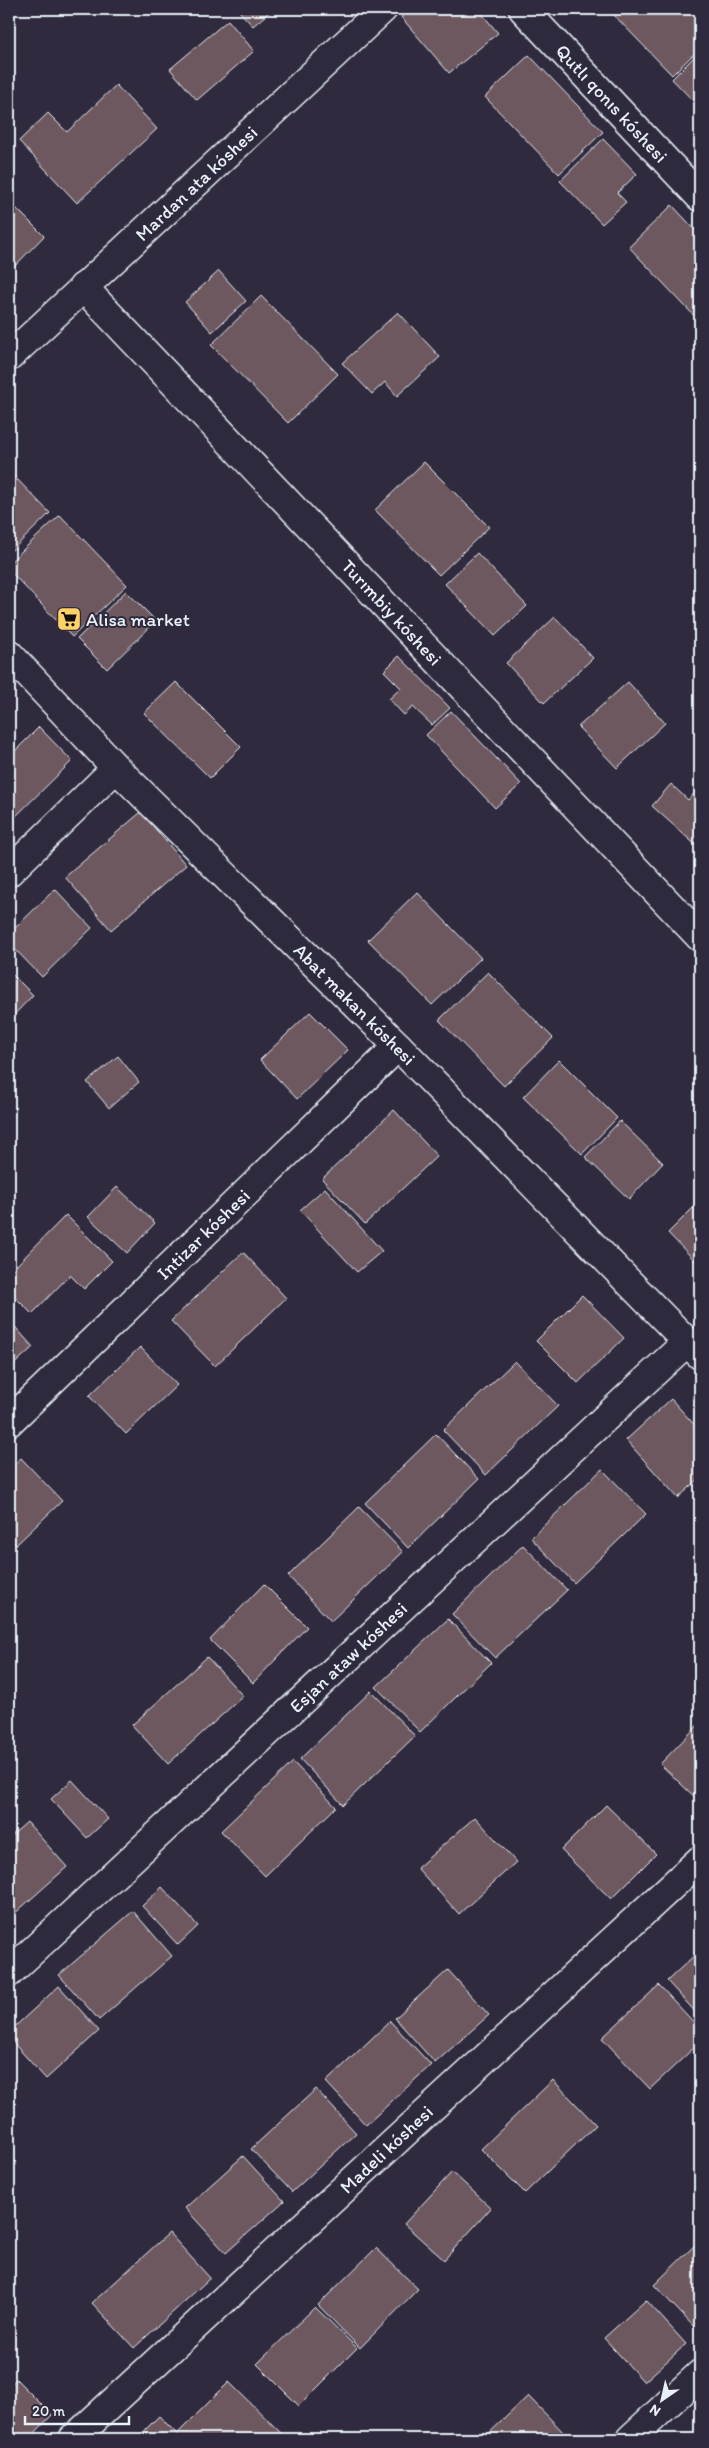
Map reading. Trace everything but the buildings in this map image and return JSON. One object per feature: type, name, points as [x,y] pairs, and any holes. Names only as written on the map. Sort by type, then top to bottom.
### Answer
[{"type":"street","name":"Mardan ata kóshesi","points":[[9,356],[383,9]]},
{"type":"street","name":"Qutlı qonıs kóshesi","points":[[523,9],[700,196]]},
{"type":"street","name":"Turımbiy kóshesi","points":[[84,287],[700,937]]},
{"type":"street","name":"Abat makan kóshesi","points":[[9,654],[116,768],[398,1046],[694,1348]]},
{"type":"street","points":[[9,872],[116,768]]},
{"type":"street","name":"Intizar kóshesi","points":[[9,1422],[398,1046]]},
{"type":"street","name":"Esjan ataw kóshesi","points":[[9,1973],[694,1348]]},
{"type":"street","name":"Madeli kóshesi","points":[[73,2439],[700,1860]]},
{"type":"street","points":[[630,2439],[700,2374]]},
{"type":"place","name":"Alisa market","points":[[69,619]]}]
